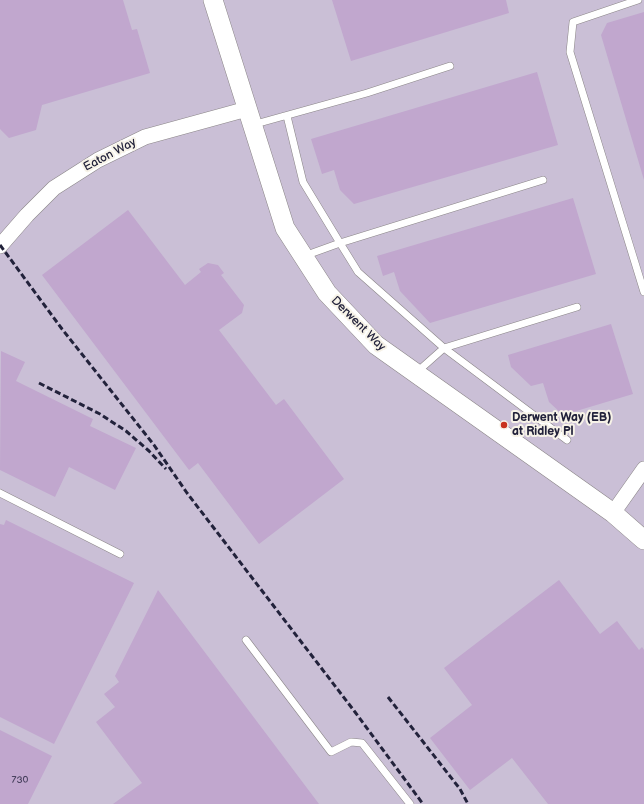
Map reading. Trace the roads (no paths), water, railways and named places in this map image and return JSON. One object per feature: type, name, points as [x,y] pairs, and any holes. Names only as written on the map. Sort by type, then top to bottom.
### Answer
[{"type":"street","name":"Derwent Way","points":[[213,0],[285,228],[326,293],[370,339],[613,512],[644,540]]},
{"type":"street","name":"Eaton Way","points":[[0,246],[26,215],[54,188],[98,160],[145,137],[249,117]]},
{"type":"street","points":[[613,512],[644,469]]},
{"type":"lane","points":[[638,0],[573,22],[570,52],[644,292]]},
{"type":"lane","points":[[249,117],[287,116],[450,66]]},
{"type":"lane","points":[[287,116],[303,182],[358,272],[444,348],[567,440]]},
{"type":"lane","points":[[303,256],[340,242],[543,180]]},
{"type":"lane","points":[[416,373],[444,348],[577,307]]},
{"type":"lane","points":[[0,492],[120,554]]},
{"type":"lane","points":[[246,640],[330,752],[351,742],[362,743],[410,804]]},
{"type":"railway","points":[[0,245],[62,329],[154,445],[187,493],[355,712],[423,804]]},
{"type":"railway","points":[[39,383],[100,414],[126,431],[149,451],[166,469]]},
{"type":"railway","points":[[388,697],[460,789],[468,804]]},
{"type":"place","name":"Derwent Way (EB) at Ridley Pl","points":[[504,425]]}]
